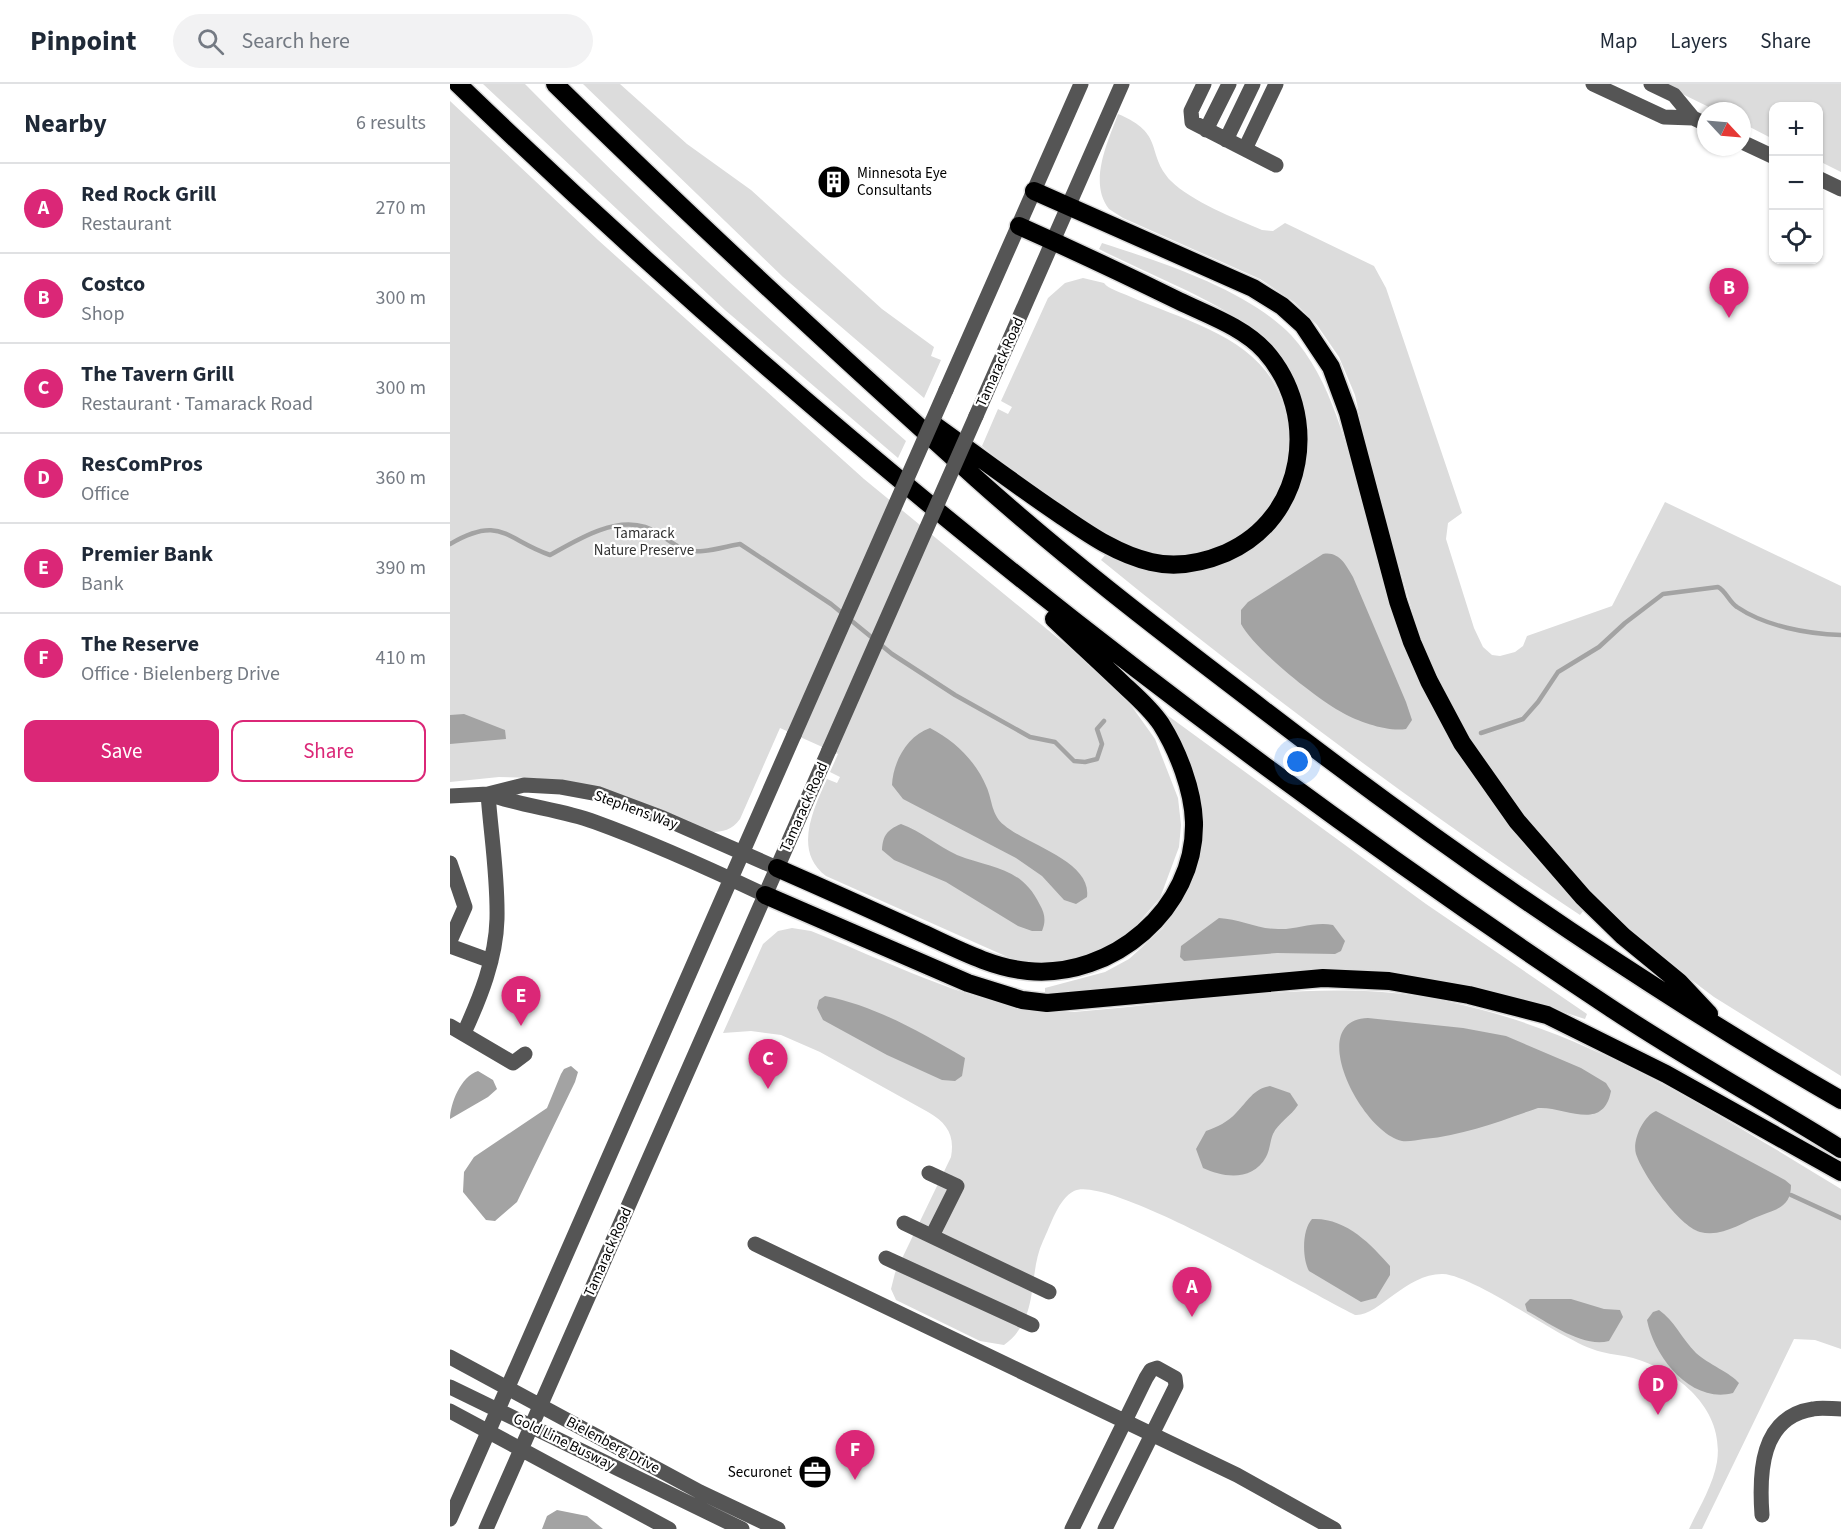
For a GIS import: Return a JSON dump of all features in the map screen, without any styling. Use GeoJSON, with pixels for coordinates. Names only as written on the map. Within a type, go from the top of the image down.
{"type":"FeatureCollection","features":[{"type":"Feature","properties":{"kind":"highway"},"geometry":{"type":"LineString","coordinates":[[458,84],[717,324],[959,529],[1126,662],[1395,860],[1621,1015],[1700,1066],[1750,1093],[1841,1149]]}},
{"type":"Feature","properties":{"kind":"highway"},"geometry":{"type":"LineString","coordinates":[[555,84],[697,222],[977,478],[1056,545],[1304,742],[1472,863],[1731,1037],[1841,1100]]}},
{"type":"Feature","properties":{"kind":"highway"},"geometry":{"type":"LineString","coordinates":[[1034,191],[1267,296],[1292,315],[1313,337],[1339,385],[1398,601],[1412,642],[1457,735],[1503,802],[1583,897],[1623,936],[1679,982],[1731,1037]]}},
{"type":"Feature","properties":{"kind":"highway"},"geometry":{"type":"LineString","coordinates":[[865,376],[1034,497],[1118,550],[1153,562],[1178,565],[1207,560],[1241,546],[1274,515],[1289,491],[1298,462],[1297,414],[1281,372],[1264,350],[1238,330],[1019,226]]}},
{"type":"Feature","properties":{"kind":"highway"},"geometry":{"type":"LineString","coordinates":[[777,868],[942,942],[1007,968],[1026,971],[1044,972],[1068,969],[1123,948],[1154,925],[1174,895],[1187,862],[1194,823],[1179,762],[1160,722],[959,529]]}},
{"type":"Feature","properties":{"kind":"highway"},"geometry":{"type":"LineString","coordinates":[[765,895],[968,983],[1022,1000],[1047,1003],[1293,981],[1353,978],[1427,987],[1506,1003],[1547,1015],[1666,1074],[1841,1172]]}},
{"type":"Feature","properties":{"kind":"street"},"geometry":{"type":"LineString","coordinates":[[450,1519],[1081,84]]}},
{"type":"Feature","properties":{"kind":"street","name":"Tamarack Road"},"geometry":{"type":"LineString","coordinates":[[486,1529],[1122,84]]}},
{"type":"Feature","properties":{"kind":"street"},"geometry":{"type":"LineString","coordinates":[[1204,84],[1190,118],[1206,130],[1276,165]]}},
{"type":"Feature","properties":{"kind":"street"},"geometry":{"type":"LineString","coordinates":[[1206,130],[1228,84]]}},
{"type":"Feature","properties":{"kind":"street"},"geometry":{"type":"LineString","coordinates":[[1226,140],[1253,84]]}},
{"type":"Feature","properties":{"kind":"street"},"geometry":{"type":"LineString","coordinates":[[1245,149],[1276,84]]}},
{"type":"Feature","properties":{"kind":"street"},"geometry":{"type":"LineString","coordinates":[[1593,84],[1664,117],[1697,121]]}},
{"type":"Feature","properties":{"kind":"street"},"geometry":{"type":"LineString","coordinates":[[1651,84],[1674,95],[1697,119]]}},
{"type":"Feature","properties":{"kind":"street"},"geometry":{"type":"LineString","coordinates":[[1751,146],[1771,156]]}},
{"type":"Feature","properties":{"kind":"street"},"geometry":{"type":"LineString","coordinates":[[1823,180],[1841,189]]}},
{"type":"Feature","properties":{"kind":"street","name":"Stephens Way"},"geometry":{"type":"LineString","coordinates":[[450,796],[488,794],[524,786],[561,787],[599,794],[633,805],[777,868]]}},
{"type":"Feature","properties":{"kind":"street"},"geometry":{"type":"LineString","coordinates":[[488,794],[497,920],[491,961],[483,988],[457,1030],[513,1063],[525,1054]]}},
{"type":"Feature","properties":{"kind":"street","name":"Stephens Way"},"geometry":{"type":"LineString","coordinates":[[488,794],[517,805],[559,811],[595,822],[765,895]]}},
{"type":"Feature","properties":{"kind":"street"},"geometry":{"type":"LineString","coordinates":[[450,862],[465,908],[450,941]]}},
{"type":"Feature","properties":{"kind":"street"},"geometry":{"type":"LineString","coordinates":[[450,946],[491,961]]}},
{"type":"Feature","properties":{"kind":"street"},"geometry":{"type":"LineString","coordinates":[[929,1173],[957,1186],[932,1236]]}},
{"type":"Feature","properties":{"kind":"street"},"geometry":{"type":"LineString","coordinates":[[904,1223],[1048,1292]]}},
{"type":"Feature","properties":{"kind":"street"},"geometry":{"type":"LineString","coordinates":[[755,1244],[1154,1434],[1237,1475],[1334,1529]]}},
{"type":"Feature","properties":{"kind":"street"},"geometry":{"type":"LineString","coordinates":[[886,1258],[1032,1325]]}},
{"type":"Feature","properties":{"kind":"street","name":"Bielenberg Drive"},"geometry":{"type":"LineString","coordinates":[[450,1357],[700,1492],[778,1529]]}},
{"type":"Feature","properties":{"kind":"street"},"geometry":{"type":"LineString","coordinates":[[1072,1529],[1148,1373],[1158,1368],[1175,1377],[1177,1382],[1154,1434],[1106,1529]]}},
{"type":"Feature","properties":{"kind":"street","name":"Gold Line Busway"},"geometry":{"type":"LineString","coordinates":[[450,1387],[742,1529]]}},
{"type":"Feature","properties":{"kind":"street"},"geometry":{"type":"LineString","coordinates":[[1762,1515],[1759,1481],[1765,1448],[1776,1429],[1791,1417],[1812,1409],[1841,1409]]}},
{"type":"Feature","properties":{"kind":"street"},"geometry":{"type":"LineString","coordinates":[[450,1411],[669,1529]]}},
{"type":"Feature","properties":{"kind":"green space"},"geometry":{"type":"Polygon","coordinates":[[[483,84],[525,84],[712,266],[906,441],[898,458],[725,310],[483,84]]]}},
{"type":"Feature","properties":{"kind":"green space"},"geometry":{"type":"Polygon","coordinates":[[[583,84],[620,84],[687,144],[751,190],[882,309],[934,347],[931,356],[941,360],[924,398],[783,277],[583,84]]]}},
{"type":"Feature","properties":{"kind":"green space"},"geometry":{"type":"Polygon","coordinates":[[[1662,84],[1841,84],[1841,172],[1823,163],[1823,102],[1769,102],[1769,137],[1751,128],[1751,102],[1699,102],[1662,84]]]}},
{"type":"Feature","properties":{"kind":"green space","name":"Tamarack Nature Preserve"},"geometry":{"type":"Polygon","coordinates":[[[450,101],[598,240],[864,479],[1087,662],[1128,701],[1155,739],[1178,798],[1181,825],[1179,847],[1160,898],[1125,938],[1067,963],[1023,962],[826,876],[816,866],[810,855],[809,830],[816,804],[827,779],[837,783],[840,777],[830,772],[838,754],[780,728],[740,819],[727,830],[719,832],[710,832],[536,778],[499,777],[450,782],[450,101]]]}},
{"type":"Feature","properties":{"kind":"green space"},"geometry":{"type":"Polygon","coordinates":[[[1118,114],[1143,129],[1153,144],[1163,171],[1171,181],[1190,196],[1262,230],[1273,231],[1285,223],[1374,266],[1386,288],[1462,513],[1448,523],[1446,539],[1474,628],[1483,647],[1492,655],[1500,656],[1515,652],[1523,646],[1527,636],[1612,606],[1665,502],[1841,586],[1841,1076],[1714,997],[1641,942],[1598,901],[1509,797],[1470,741],[1446,697],[1420,638],[1370,465],[1355,395],[1339,357],[1317,325],[1294,302],[1260,279],[1123,218],[1109,209],[1100,187],[1100,174],[1105,149],[1118,114]]]}},
{"type":"Feature","properties":{"kind":"green space"},"geometry":{"type":"Polygon","coordinates":[[[1102,243],[1202,279],[1252,304],[1291,335],[1309,359],[1324,386],[1336,416],[1373,541],[1401,611],[1446,696],[1488,787],[1507,821],[1533,856],[1584,910],[1580,915],[1457,831],[1336,743],[1217,653],[1101,560],[1106,554],[1127,564],[1146,569],[1177,568],[1228,561],[1261,542],[1283,519],[1297,491],[1306,461],[1307,429],[1301,398],[1289,369],[1270,343],[1234,316],[1189,291],[1099,249],[1102,243]]]}},
{"type":"Feature","properties":{"kind":"green space"},"geometry":{"type":"Polygon","coordinates":[[[1083,278],[1104,283],[1112,289],[1212,330],[1248,353],[1275,385],[1287,419],[1289,452],[1281,484],[1265,511],[1242,534],[1213,549],[1181,556],[1145,552],[1104,535],[1082,522],[1038,491],[982,446],[998,409],[1008,414],[1012,407],[1001,401],[1048,298],[1065,283],[1083,278]]]}},
{"type":"Feature","properties":{"kind":"green space"},"geometry":{"type":"Polygon","coordinates":[[[1167,715],[1426,904],[1587,1014],[1585,1019],[1519,998],[1420,980],[1045,995],[1045,988],[1105,972],[1129,959],[1163,928],[1186,892],[1199,848],[1164,717],[1167,715]]]}},
{"type":"Feature","properties":{"kind":"green space"},"geometry":{"type":"Polygon","coordinates":[[[792,928],[811,931],[907,971],[975,996],[1042,1011],[1074,1012],[1267,993],[1382,992],[1445,1001],[1505,1017],[1564,1038],[1678,1093],[1841,1189],[1841,1349],[1815,1340],[1794,1339],[1702,1529],[1689,1529],[1715,1471],[1718,1443],[1714,1425],[1706,1409],[1695,1395],[1666,1372],[1650,1364],[1597,1351],[1583,1345],[1486,1290],[1455,1276],[1443,1274],[1417,1280],[1373,1309],[1364,1314],[1355,1315],[1167,1217],[1094,1190],[1074,1191],[1059,1206],[1043,1241],[1038,1254],[1028,1309],[1016,1334],[1004,1345],[980,1341],[896,1300],[891,1289],[895,1273],[951,1157],[952,1142],[945,1125],[928,1112],[820,1052],[781,1035],[751,1031],[723,1033],[763,944],[778,931],[792,928]]]}},
{"type":"Feature","properties":{"kind":"shaded area"},"geometry":{"type":"Polygon","coordinates":[[[1323,554],[1338,557],[1353,577],[1406,702],[1412,720],[1406,729],[1374,726],[1332,706],[1303,686],[1273,660],[1248,635],[1241,624],[1241,610],[1248,602],[1323,554]]]}},
{"type":"Feature","properties":{"kind":"shaded area"},"geometry":{"type":"Polygon","coordinates":[[[464,714],[505,730],[506,739],[450,744],[450,715],[464,714]]]}},
{"type":"Feature","properties":{"kind":"shaded area"},"geometry":{"type":"Polygon","coordinates":[[[930,728],[948,739],[971,761],[982,778],[1000,821],[1014,832],[1069,864],[1086,884],[1087,897],[1076,904],[1064,900],[1042,876],[1016,858],[903,799],[892,785],[898,759],[914,737],[930,728]]]}},
{"type":"Feature","properties":{"kind":"shaded area"},"geometry":{"type":"Polygon","coordinates":[[[901,824],[957,855],[1015,876],[1032,892],[1043,911],[1042,931],[1032,931],[1018,926],[946,882],[894,860],[882,850],[887,834],[892,828],[901,824]]]}},
{"type":"Feature","properties":{"kind":"shaded area"},"geometry":{"type":"Polygon","coordinates":[[[1219,918],[1273,929],[1320,924],[1333,925],[1345,941],[1341,951],[1335,954],[1277,953],[1184,961],[1180,957],[1181,946],[1219,918]]]}},
{"type":"Feature","properties":{"kind":"shaded area"},"geometry":{"type":"Polygon","coordinates":[[[825,996],[880,1013],[965,1058],[962,1076],[955,1081],[942,1080],[887,1055],[823,1020],[817,1008],[819,1000],[825,996]]]}},
{"type":"Feature","properties":{"kind":"shaded area"},"geometry":{"type":"Polygon","coordinates":[[[1368,1018],[1463,1028],[1506,1036],[1581,1068],[1606,1083],[1611,1091],[1607,1104],[1600,1111],[1582,1115],[1538,1108],[1468,1131],[1402,1141],[1386,1133],[1370,1118],[1356,1099],[1346,1077],[1340,1055],[1341,1037],[1349,1023],[1368,1018]]]}},
{"type":"Feature","properties":{"kind":"shaded area"},"geometry":{"type":"Polygon","coordinates":[[[571,1066],[578,1072],[575,1082],[517,1202],[495,1221],[486,1220],[463,1192],[464,1172],[474,1157],[547,1108],[561,1074],[564,1069],[571,1066]]]}},
{"type":"Feature","properties":{"kind":"shaded area"},"geometry":{"type":"Polygon","coordinates":[[[478,1071],[493,1080],[497,1089],[488,1097],[450,1119],[452,1106],[462,1084],[466,1078],[478,1071]]]}},
{"type":"Feature","properties":{"kind":"shaded area"},"geometry":{"type":"Polygon","coordinates":[[[1270,1086],[1290,1093],[1298,1105],[1275,1130],[1267,1154],[1260,1165],[1246,1174],[1238,1175],[1220,1174],[1203,1168],[1196,1149],[1206,1131],[1226,1122],[1255,1093],[1270,1086]]]}},
{"type":"Feature","properties":{"kind":"shaded area"},"geometry":{"type":"Polygon","coordinates":[[[1656,1111],[1785,1180],[1791,1185],[1786,1202],[1774,1211],[1724,1231],[1708,1233],[1692,1228],[1663,1199],[1636,1154],[1637,1136],[1643,1123],[1656,1111]]]}},
{"type":"Feature","properties":{"kind":"shaded area"},"geometry":{"type":"Polygon","coordinates":[[[1312,1219],[1335,1222],[1346,1227],[1366,1241],[1390,1266],[1390,1275],[1376,1298],[1361,1302],[1309,1271],[1304,1244],[1306,1230],[1312,1219]]]}},
{"type":"Feature","properties":{"kind":"shaded area"},"geometry":{"type":"Polygon","coordinates":[[[1530,1299],[1571,1299],[1604,1309],[1620,1310],[1623,1317],[1609,1341],[1588,1341],[1566,1333],[1527,1311],[1525,1304],[1530,1299]]]}},
{"type":"Feature","properties":{"kind":"shaded area"},"geometry":{"type":"Polygon","coordinates":[[[1659,1310],[1696,1353],[1739,1383],[1733,1393],[1718,1395],[1703,1391],[1689,1384],[1666,1362],[1657,1349],[1647,1320],[1653,1312],[1659,1310]]]}},
{"type":"Feature","properties":{"kind":"shaded area"},"geometry":{"type":"Polygon","coordinates":[[[557,1510],[587,1516],[603,1529],[542,1529],[547,1516],[557,1510]]]}},
{"type":"Feature","properties":{"kind":"waterway"},"geometry":{"type":"LineString","coordinates":[[450,544],[467,535],[492,530],[550,555],[596,532],[620,525],[645,527],[688,550],[710,550],[740,544],[831,604],[892,654],[955,695],[1030,737],[1055,742],[1074,761],[1085,762],[1097,759],[1102,744],[1097,729],[1104,721]]}},
{"type":"Feature","properties":{"kind":"waterway"},"geometry":{"type":"LineString","coordinates":[[1481,733],[1523,719],[1538,702],[1558,672],[1599,647],[1625,623],[1663,594],[1718,587],[1737,607],[1760,619],[1801,631],[1841,635]]}},
{"type":"Feature","properties":{"kind":"waterway"},"geometry":{"type":"LineString","coordinates":[[1791,1195],[1841,1218]]}},
{"type":"Feature","properties":{"kind":"place","name":"Minnesota Eye Consultants"},"geometry":{"type":"Point","coordinates":[834,182]}},
{"type":"Feature","properties":{"kind":"place","name":"Costco"},"geometry":{"type":"Point","coordinates":[1729,318]}},
{"type":"Feature","properties":{"kind":"place","name":"Premier Bank"},"geometry":{"type":"Point","coordinates":[521,1026]}},
{"type":"Feature","properties":{"kind":"place","name":"The Tavern Grill"},"geometry":{"type":"Point","coordinates":[768,1089]}},
{"type":"Feature","properties":{"kind":"place","name":"Red Rock Grill"},"geometry":{"type":"Point","coordinates":[1192,1317]}},
{"type":"Feature","properties":{"kind":"place","name":"ResComPros"},"geometry":{"type":"Point","coordinates":[1658,1415]}},
{"type":"Feature","properties":{"kind":"place","name":"Securonet"},"geometry":{"type":"Point","coordinates":[815,1472]}},
{"type":"Feature","properties":{"kind":"place","name":"The Reserve"},"geometry":{"type":"Point","coordinates":[855,1480]}}]}
